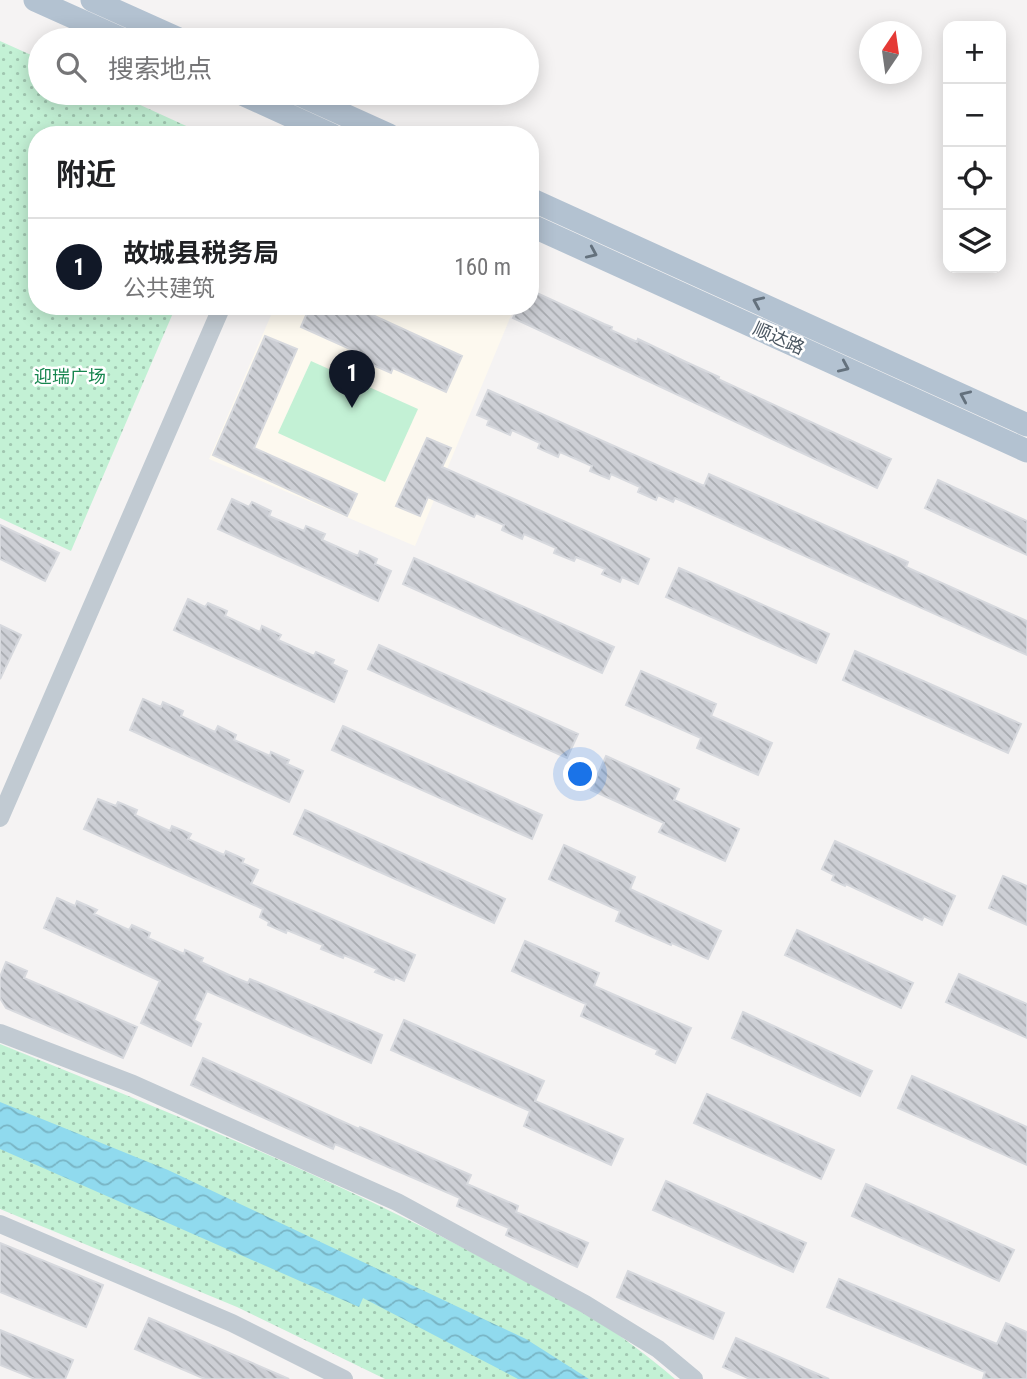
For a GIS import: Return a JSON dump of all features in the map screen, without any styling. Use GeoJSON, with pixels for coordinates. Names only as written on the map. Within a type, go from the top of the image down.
{"type":"FeatureCollection","features":[{"type":"Feature","properties":{"kind":"main road"},"geometry":{"type":"LineString","coordinates":[[36,0],[98,28]]}},
{"type":"Feature","properties":{"kind":"main road"},"geometry":{"type":"LineString","coordinates":[[92,0],[154,28]]}},
{"type":"Feature","properties":{"kind":"main road"},"geometry":{"type":"LineString","coordinates":[[261,105],[297,126]]}},
{"type":"Feature","properties":{"kind":"main road"},"geometry":{"type":"LineString","coordinates":[[324,105],[369,126]]}},
{"type":"Feature","properties":{"kind":"main road","name":"顺达路"},"geometry":{"type":"LineString","coordinates":[[539,203],[1027,425]]}},
{"type":"Feature","properties":{"kind":"main road","name":"顺达路"},"geometry":{"type":"LineString","coordinates":[[539,229],[1027,451]]}},
{"type":"Feature","properties":{"kind":"street"},"geometry":{"type":"LineString","coordinates":[[300,126],[303,105]]}},
{"type":"Feature","properties":{"kind":"street"},"geometry":{"type":"LineString","coordinates":[[0,818],[218,315]]}},
{"type":"Feature","properties":{"kind":"street"},"geometry":{"type":"LineString","coordinates":[[0,1033],[133,1084],[397,1202],[585,1304],[658,1349],[694,1379]]}},
{"type":"Feature","properties":{"kind":"street"},"geometry":{"type":"LineString","coordinates":[[0,1224],[232,1323],[344,1379]]}},
{"type":"Feature","properties":{"kind":"shaded area"},"geometry":{"type":"Polygon","coordinates":[[[271,315],[511,315],[415,546],[209,459],[271,315]]]}},
{"type":"Feature","properties":{"kind":"green space","name":"迎瑞广场"},"geometry":{"type":"Polygon","coordinates":[[[0,41],[28,54],[28,105],[140,105],[186,126],[28,126],[28,315],[172,315],[71,551],[0,518],[0,41]]]}},
{"type":"Feature","properties":{"kind":"green space"},"geometry":{"type":"Polygon","coordinates":[[[311,361],[418,409],[385,482],[278,433],[311,361]]]}},
{"type":"Feature","properties":{"kind":"green space"},"geometry":{"type":"Polygon","coordinates":[[[0,1044],[247,1146],[429,1230],[586,1314],[675,1379],[385,1379],[237,1307],[0,1209],[0,1044]]]}},
{"type":"Feature","properties":{"kind":"water"},"geometry":{"type":"Polygon","coordinates":[[[0,1102],[168,1170],[526,1339],[589,1379],[518,1379],[363,1298],[359,1307],[0,1149],[0,1102]]]}},
{"type":"Feature","properties":{"kind":"building"},"geometry":{"type":"Polygon","coordinates":[[[539,294],[891,459],[877,488],[513,318],[514,315],[539,315],[539,294]]]}},
{"type":"Feature","properties":{"kind":"building"},"geometry":{"type":"Polygon","coordinates":[[[306,315],[373,315],[462,356],[446,392],[393,368],[391,373],[357,358],[359,353],[301,327],[306,315]]]}},
{"type":"Feature","properties":{"kind":"building"},"geometry":{"type":"Polygon","coordinates":[[[265,336],[297,349],[254,448],[357,494],[347,516],[213,455],[265,336]]]}},
{"type":"Feature","properties":{"kind":"building"},"geometry":{"type":"Polygon","coordinates":[[[488,390],[704,486],[709,474],[908,562],[906,567],[1027,621],[1027,655],[675,498],[673,502],[658,495],[656,500],[638,492],[640,487],[611,474],[609,479],[590,471],[592,466],[560,452],[558,457],[538,448],[540,443],[512,430],[510,435],[487,425],[489,420],[477,415],[488,390]]]}},
{"type":"Feature","properties":{"kind":"building"},"geometry":{"type":"Polygon","coordinates":[[[427,438],[451,448],[442,467],[649,559],[638,584],[622,577],[620,582],[602,574],[605,569],[576,557],[574,561],[554,553],[556,548],[524,534],[522,539],[502,530],[504,525],[476,513],[474,517],[428,497],[420,516],[396,506],[427,438]]]}},
{"type":"Feature","properties":{"kind":"building"},"geometry":{"type":"Polygon","coordinates":[[[938,480],[1027,521],[1027,555],[925,508],[938,480]]]}},
{"type":"Feature","properties":{"kind":"building"},"geometry":{"type":"Polygon","coordinates":[[[232,499],[249,507],[252,502],[271,511],[269,516],[304,531],[306,526],[325,534],[322,540],[358,556],[360,551],[377,559],[375,564],[391,571],[378,601],[218,529],[232,499]]]}},
{"type":"Feature","properties":{"kind":"building"},"geometry":{"type":"Polygon","coordinates":[[[0,525],[59,553],[45,581],[0,559],[0,525]]]}},
{"type":"Feature","properties":{"kind":"building"},"geometry":{"type":"Polygon","coordinates":[[[414,558],[614,647],[602,673],[403,584],[414,558]]]}},
{"type":"Feature","properties":{"kind":"building"},"geometry":{"type":"Polygon","coordinates":[[[679,568],[829,634],[816,663],[666,597],[679,568]]]}},
{"type":"Feature","properties":{"kind":"building"},"geometry":{"type":"Polygon","coordinates":[[[188,599],[205,607],[208,603],[227,611],[225,616],[260,632],[262,626],[281,635],[278,640],[314,656],[316,652],[334,660],[332,664],[347,671],[334,702],[174,630],[188,599]]]}},
{"type":"Feature","properties":{"kind":"building"},"geometry":{"type":"Polygon","coordinates":[[[0,625],[21,635],[0,679],[0,625]]]}},
{"type":"Feature","properties":{"kind":"building"},"geometry":{"type":"Polygon","coordinates":[[[379,645],[578,734],[567,758],[368,669],[379,645]]]}},
{"type":"Feature","properties":{"kind":"building"},"geometry":{"type":"Polygon","coordinates":[[[855,651],[1021,724],[1008,753],[843,680],[855,651]]]}},
{"type":"Feature","properties":{"kind":"building"},"geometry":{"type":"Polygon","coordinates":[[[641,671],[716,704],[711,716],[772,743],[758,775],[697,748],[701,738],[626,705],[641,671]]]}},
{"type":"Feature","properties":{"kind":"building"},"geometry":{"type":"Polygon","coordinates":[[[143,699],[161,707],[163,702],[183,711],[181,716],[215,732],[218,726],[236,735],[234,740],[270,756],[271,752],[289,760],[287,764],[303,771],[289,802],[130,730],[143,699]]]}},
{"type":"Feature","properties":{"kind":"building"},"geometry":{"type":"Polygon","coordinates":[[[343,726],[542,815],[532,839],[332,750],[343,726]]]}},
{"type":"Feature","properties":{"kind":"building"},"geometry":{"type":"Polygon","coordinates":[[[606,756],[679,789],[674,800],[739,829],[725,861],[659,832],[664,823],[591,790],[606,756]]]}},
{"type":"Feature","properties":{"kind":"building"},"geometry":{"type":"Polygon","coordinates":[[[98,799],[116,806],[118,802],[137,810],[135,815],[170,831],[172,826],[191,834],[188,839],[224,855],[226,851],[244,859],[242,863],[258,870],[251,884],[415,955],[404,981],[395,977],[394,980],[375,972],[377,969],[321,949],[323,945],[268,925],[269,922],[260,917],[263,909],[84,829],[98,799]]]}},
{"type":"Feature","properties":{"kind":"building"},"geometry":{"type":"Polygon","coordinates":[[[305,810],[505,899],[494,923],[294,834],[305,810]]]}},
{"type":"Feature","properties":{"kind":"building"},"geometry":{"type":"Polygon","coordinates":[[[835,841],[955,896],[942,925],[924,916],[922,920],[832,880],[834,875],[822,869],[835,841]]]}},
{"type":"Feature","properties":{"kind":"building"},"geometry":{"type":"Polygon","coordinates":[[[564,845],[635,877],[630,889],[721,931],[708,959],[616,921],[620,911],[549,879],[564,845]]]}},
{"type":"Feature","properties":{"kind":"building"},"geometry":{"type":"Polygon","coordinates":[[[1003,876],[1027,886],[1027,925],[989,908],[1003,876]]]}},
{"type":"Feature","properties":{"kind":"building"},"geometry":{"type":"Polygon","coordinates":[[[57,898],[75,906],[77,901],[97,910],[94,914],[129,930],[132,925],[150,933],[148,938],[184,954],[185,950],[203,958],[201,962],[229,975],[248,983],[250,979],[382,1035],[371,1063],[207,991],[194,1020],[201,1024],[191,1046],[141,1023],[160,981],[44,928],[57,898]]]}},
{"type":"Feature","properties":{"kind":"building"},"geometry":{"type":"Polygon","coordinates":[[[797,930],[913,983],[901,1008],[785,955],[797,930]]]}},
{"type":"Feature","properties":{"kind":"building"},"geometry":{"type":"Polygon","coordinates":[[[525,941],[599,973],[594,986],[691,1028],[675,1063],[656,1054],[658,1050],[581,1016],[586,1004],[512,971],[525,941]]]}},
{"type":"Feature","properties":{"kind":"building"},"geometry":{"type":"Polygon","coordinates":[[[6,962],[27,971],[24,978],[137,1027],[123,1058],[6,1008],[0,998],[0,977],[6,962]]]}},
{"type":"Feature","properties":{"kind":"building"},"geometry":{"type":"Polygon","coordinates":[[[959,974],[1027,1004],[1027,1038],[946,1002],[959,974]]]}},
{"type":"Feature","properties":{"kind":"building"},"geometry":{"type":"Polygon","coordinates":[[[743,1012],[872,1071],[860,1096],[732,1038],[743,1012]]]}},
{"type":"Feature","properties":{"kind":"building"},"geometry":{"type":"Polygon","coordinates":[[[404,1020],[544,1081],[535,1101],[623,1139],[611,1165],[524,1126],[530,1111],[391,1050],[404,1020]]]}},
{"type":"Feature","properties":{"kind":"building"},"geometry":{"type":"Polygon","coordinates":[[[203,1058],[359,1129],[360,1127],[471,1175],[467,1184],[518,1206],[516,1212],[588,1243],[577,1267],[506,1235],[509,1228],[457,1206],[460,1198],[335,1144],[333,1149],[191,1085],[203,1058]]]}},
{"type":"Feature","properties":{"kind":"building"},"geometry":{"type":"Polygon","coordinates":[[[912,1076],[1027,1127],[1027,1165],[898,1108],[912,1076]]]}},
{"type":"Feature","properties":{"kind":"building"},"geometry":{"type":"Polygon","coordinates":[[[707,1094],[834,1150],[821,1179],[694,1123],[707,1094]]]}},
{"type":"Feature","properties":{"kind":"building"},"geometry":{"type":"Polygon","coordinates":[[[666,1181],[806,1243],[793,1272],[653,1210],[666,1181]]]}},
{"type":"Feature","properties":{"kind":"building"},"geometry":{"type":"Polygon","coordinates":[[[866,1184],[1014,1250],[999,1281],[852,1216],[866,1184]]]}},
{"type":"Feature","properties":{"kind":"building"},"geometry":{"type":"Polygon","coordinates":[[[0,1243],[103,1285],[86,1327],[0,1292],[0,1243]]]}},
{"type":"Feature","properties":{"kind":"building"},"geometry":{"type":"Polygon","coordinates":[[[628,1271],[724,1313],[713,1339],[617,1297],[628,1271]]]}},
{"type":"Feature","properties":{"kind":"building"},"geometry":{"type":"Polygon","coordinates":[[[839,1279],[997,1344],[1006,1323],[1027,1332],[1027,1379],[983,1379],[985,1372],[827,1307],[839,1279]]]}},
{"type":"Feature","properties":{"kind":"building"},"geometry":{"type":"Polygon","coordinates":[[[149,1318],[289,1379],[205,1379],[135,1349],[149,1318]]]}},
{"type":"Feature","properties":{"kind":"building"},"geometry":{"type":"Polygon","coordinates":[[[0,1330],[73,1360],[65,1379],[35,1379],[0,1365],[0,1330]]]}},
{"type":"Feature","properties":{"kind":"building"},"geometry":{"type":"Polygon","coordinates":[[[736,1338],[829,1379],[750,1379],[723,1367],[736,1338]]]}},
{"type":"Feature","properties":{"kind":"place","name":"故城县税务局"},"geometry":{"type":"Point","coordinates":[352,408]}}]}
